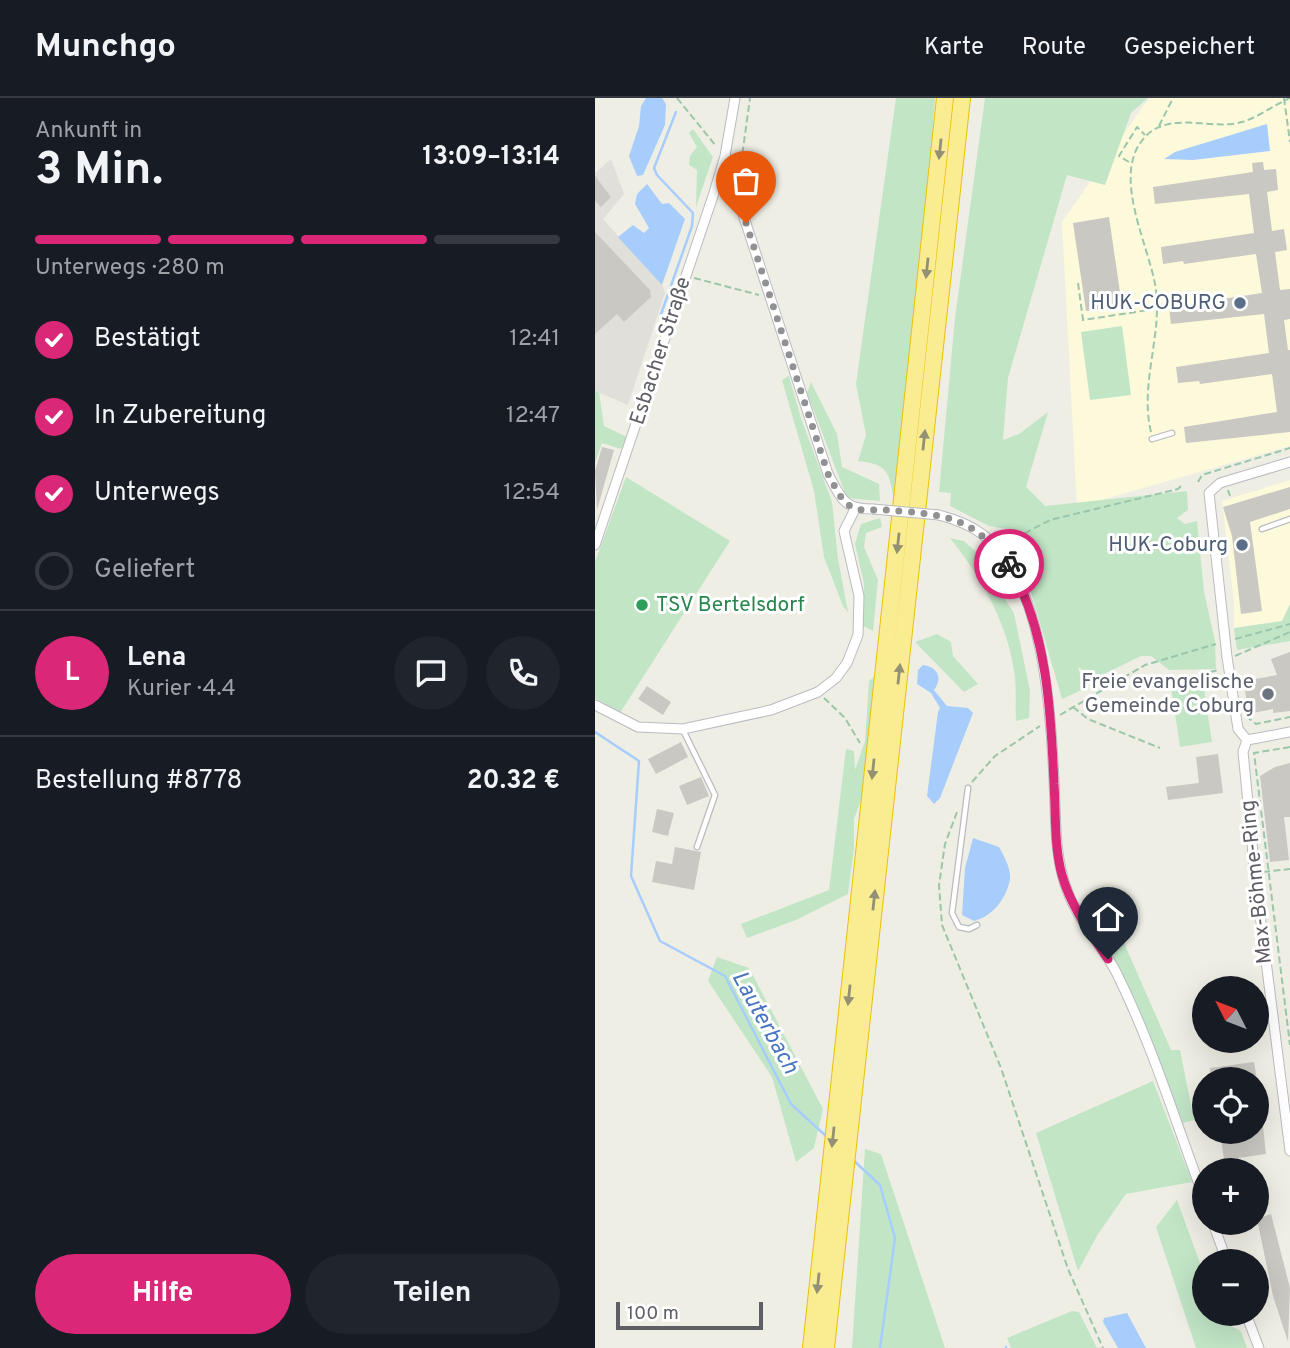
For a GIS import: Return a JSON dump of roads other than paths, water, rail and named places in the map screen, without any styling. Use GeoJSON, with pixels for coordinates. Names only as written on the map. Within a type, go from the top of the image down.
{"type":"FeatureCollection","features":[{"type":"Feature","properties":{"kind":"highway"},"geometry":{"type":"LineString","coordinates":[[811,1348],[945,98]]}},
{"type":"Feature","properties":{"kind":"highway"},"geometry":{"type":"LineString","coordinates":[[826,1348],[962,98]]}},
{"type":"Feature","properties":{"kind":"street","name":"Esbacher Straße"},"geometry":{"type":"LineString","coordinates":[[595,545],[725,156],[735,98]]}},
{"type":"Feature","properties":{"kind":"street"},"geometry":{"type":"LineString","coordinates":[[725,156],[739,179],[738,199],[828,474],[839,494],[855,509],[939,515],[957,520],[982,534],[1018,579],[1033,623],[1051,721],[1061,872],[1080,917],[1116,973],[1147,1043],[1192,1165]]}},
{"type":"Feature","properties":{"kind":"street"},"geometry":{"type":"LineString","coordinates":[[1290,462],[1220,483],[1209,493],[1227,657],[1238,729],[1247,740],[1290,732]]}},
{"type":"Feature","properties":{"kind":"street"},"geometry":{"type":"LineString","coordinates":[[595,705],[638,727],[683,729],[771,710],[818,692],[836,678],[847,663],[858,635],[859,596],[844,531],[855,509]]}},
{"type":"Feature","properties":{"kind":"street","name":"Max-Böhme-Ring"},"geometry":{"type":"LineString","coordinates":[[1247,740],[1243,752],[1255,874],[1290,1151]]}},
{"type":"Feature","properties":{"kind":"street"},"geometry":{"type":"LineString","coordinates":[[1251,1326],[1259,1348]]}},
{"type":"Feature","properties":{"kind":"lane"},"geometry":{"type":"LineString","coordinates":[[1152,439],[1172,433]]}},
{"type":"Feature","properties":{"kind":"lane"},"geometry":{"type":"LineString","coordinates":[[1262,529],[1290,519]]}},
{"type":"Feature","properties":{"kind":"lane"},"geometry":{"type":"LineString","coordinates":[[683,729],[715,795],[697,847]]}},
{"type":"Feature","properties":{"kind":"lane"},"geometry":{"type":"LineString","coordinates":[[968,788],[952,913],[959,927],[969,929],[977,925]]}},
{"type":"Feature","properties":{"kind":"water"},"geometry":{"type":"Polygon","coordinates":[[[646,98],[662,98],[666,104],[665,125],[643,175],[637,176],[629,156],[639,126],[641,106],[646,98]]]}},
{"type":"Feature","properties":{"kind":"water"},"geometry":{"type":"Polygon","coordinates":[[[1267,124],[1270,151],[1193,160],[1164,159],[1175,152],[1267,124]]]}},
{"type":"Feature","properties":{"kind":"water"},"geometry":{"type":"Polygon","coordinates":[[[647,184],[662,204],[669,203],[685,219],[662,285],[618,237],[633,225],[644,233],[649,228],[635,204],[637,194],[647,184]]]}},
{"type":"Feature","properties":{"kind":"water"},"geometry":{"type":"Polygon","coordinates":[[[923,665],[932,668],[937,674],[938,681],[934,690],[947,706],[968,708],[973,713],[940,798],[934,804],[927,796],[940,708],[931,693],[917,684],[918,670],[923,665]]]}},
{"type":"Feature","properties":{"kind":"water"},"geometry":{"type":"Polygon","coordinates":[[[973,838],[999,847],[1010,875],[1006,893],[998,906],[974,921],[962,915],[965,868],[973,838]]]}},
{"type":"Feature","properties":{"kind":"water"},"geometry":{"type":"Polygon","coordinates":[[[1127,1313],[1146,1348],[1118,1348],[1103,1322],[1104,1318],[1127,1313]]]}},
{"type":"Feature","properties":{"kind":"waterway"},"geometry":{"type":"LineString","coordinates":[[660,317],[692,226],[693,213],[657,175],[654,168],[676,112]]}},
{"type":"Feature","properties":{"kind":"waterway","name":"Lauterbach"},"geometry":{"type":"LineString","coordinates":[[595,732],[639,761],[631,876],[660,941],[725,976],[791,1104],[826,1136]]}},
{"type":"Feature","properties":{"kind":"waterway","name":"Lauterbach"},"geometry":{"type":"LineString","coordinates":[[852,1159],[880,1185],[895,1238],[880,1348]]}},
{"type":"Feature","properties":{"kind":"place","name":"HUK-COBURG"},"geometry":{"type":"Point","coordinates":[1240,303]}},
{"type":"Feature","properties":{"kind":"place","name":"HUK-Coburg"},"geometry":{"type":"Point","coordinates":[1242,545]}},
{"type":"Feature","properties":{"kind":"place","name":"TSV Bertelsdorf"},"geometry":{"type":"Point","coordinates":[642,605]}},
{"type":"Feature","properties":{"kind":"place","name":"Freie evangelische Gemeinde Coburg"},"geometry":{"type":"Point","coordinates":[1268,694]}}]}
